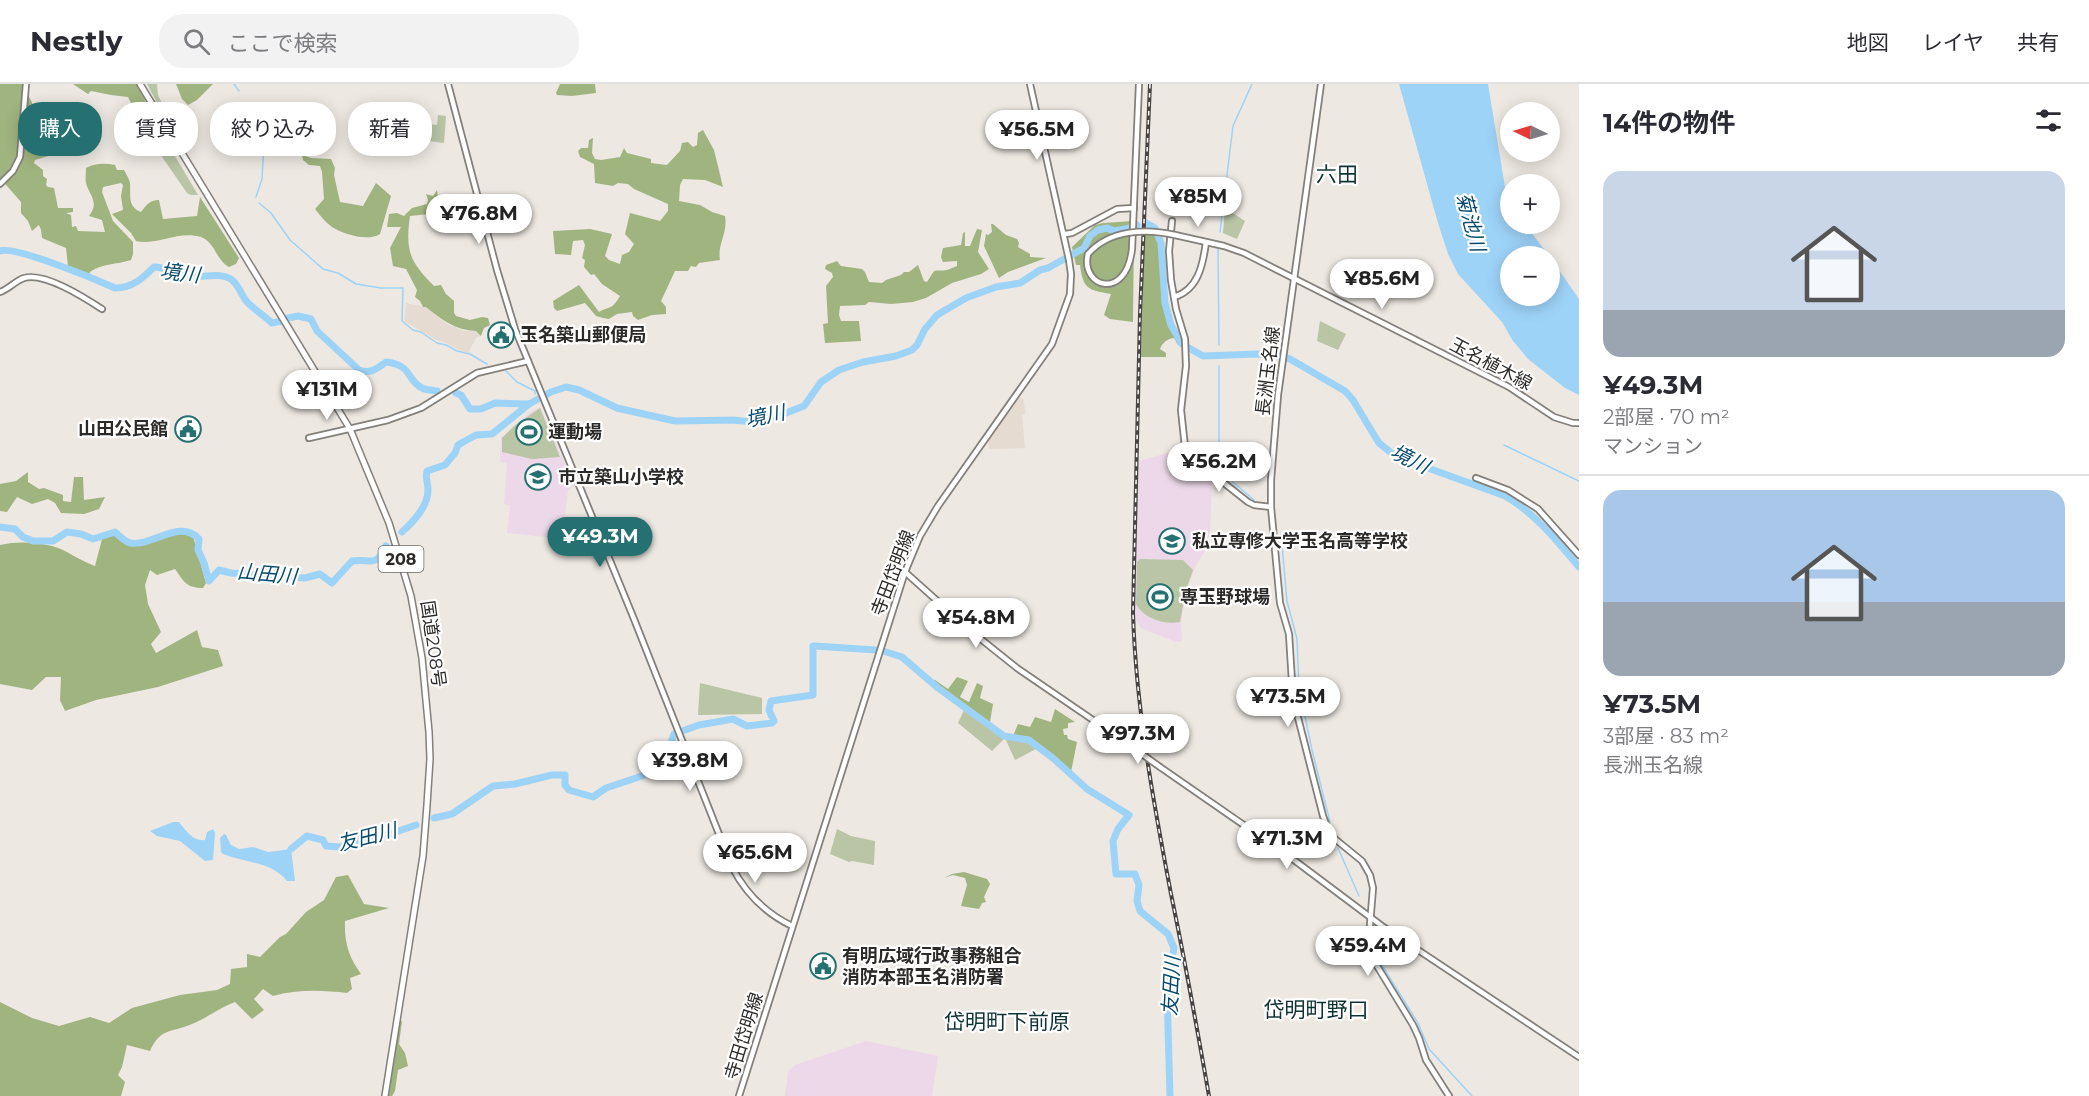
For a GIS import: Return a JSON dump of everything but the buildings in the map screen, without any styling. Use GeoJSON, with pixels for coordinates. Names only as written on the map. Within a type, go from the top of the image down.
{"type":"FeatureCollection","features":[{"type":"Feature","properties":{"kind":"highway","name":"国道208号"},"geometry":{"type":"LineString","coordinates":[[140,84],[350,429],[389,523],[404,569],[420,642],[429,732],[429,771],[423,856],[385,1096]]}},
{"type":"Feature","properties":{"kind":"street"},"geometry":{"type":"LineString","coordinates":[[0,184],[12,171],[20,157],[26,84]]}},
{"type":"Feature","properties":{"kind":"street"},"geometry":{"type":"LineString","coordinates":[[448,84],[506,301],[528,361],[740,882],[764,909],[792,926]]}},
{"type":"Feature","properties":{"kind":"street","name":"寺田岱明線"},"geometry":{"type":"LineString","coordinates":[[739,1096],[904,572],[920,536],[938,506],[1052,344],[1066,307],[1071,286],[1068,251],[1030,84]]}},
{"type":"Feature","properties":{"kind":"street"},"geometry":{"type":"LineString","coordinates":[[1139,84],[1133,228],[1130,262],[1120,279],[1114,283],[1105,283],[1092,276],[1086,266],[1088,254],[1097,243],[1119,235],[1144,232],[1160,232],[1224,246],[1294,277]]}},
{"type":"Feature","properties":{"kind":"street","name":"長洲玉名線"},"geometry":{"type":"LineString","coordinates":[[1321,84],[1272,451],[1271,507],[1280,603],[1289,634],[1291,686],[1323,816],[1335,839],[1362,861],[1370,875],[1373,888],[1369,948],[1371,956],[1413,1025],[1425,1060],[1449,1096]]}},
{"type":"Feature","properties":{"kind":"street"},"geometry":{"type":"LineString","coordinates":[[1065,234],[1117,209],[1134,208]]}},
{"type":"Feature","properties":{"kind":"street"},"geometry":{"type":"LineString","coordinates":[[1172,221],[1169,251],[1174,297],[1185,339],[1186,366],[1181,410],[1185,447],[1195,460],[1248,502],[1271,507]]}},
{"type":"Feature","properties":{"kind":"street"},"geometry":{"type":"LineString","coordinates":[[1174,297],[1190,289],[1197,279],[1206,242]]}},
{"type":"Feature","properties":{"kind":"street","name":"玉名植木線"},"geometry":{"type":"LineString","coordinates":[[1294,277],[1509,387],[1554,417],[1579,423]]}},
{"type":"Feature","properties":{"kind":"street"},"geometry":{"type":"LineString","coordinates":[[0,292],[19,280],[35,278],[60,286],[102,309]]}},
{"type":"Feature","properties":{"kind":"street"},"geometry":{"type":"LineString","coordinates":[[309,438],[388,420],[421,408],[477,373],[528,361]]}},
{"type":"Feature","properties":{"kind":"street"},"geometry":{"type":"LineString","coordinates":[[1476,478],[1523,497],[1546,516],[1579,555]]}},
{"type":"Feature","properties":{"kind":"street"},"geometry":{"type":"LineString","coordinates":[[904,572],[1017,668],[1454,975],[1579,1057]]}},
{"type":"Feature","properties":{"kind":"shaded area"},"geometry":{"type":"Polygon","coordinates":[[[406,303],[426,307],[447,324],[464,331],[476,331],[481,336],[476,338],[468,353],[436,340],[404,321],[406,303]]]}},
{"type":"Feature","properties":{"kind":"shaded area"},"geometry":{"type":"Polygon","coordinates":[[[1019,396],[1024,400],[1025,414],[1022,415],[1025,448],[989,449],[988,439],[1019,396]]]}},
{"type":"Feature","properties":{"kind":"shaded area","name":"市立築山小学校"},"geometry":{"type":"Polygon","coordinates":[[[540,407],[574,485],[568,491],[562,522],[564,539],[507,533],[510,505],[504,504],[507,463],[500,462],[501,438],[528,414],[540,407]]]}},
{"type":"Feature","properties":{"kind":"shaded area","name":"私立専修大学玉名高等学校"},"geometry":{"type":"Polygon","coordinates":[[[1182,449],[1208,473],[1212,485],[1210,533],[1206,549],[1196,565],[1186,591],[1181,623],[1182,641],[1176,642],[1141,628],[1134,615],[1138,483],[1139,461],[1182,449]]]}},
{"type":"Feature","properties":{"kind":"shaded area"},"geometry":{"type":"Polygon","coordinates":[[[866,1041],[938,1056],[932,1096],[785,1096],[788,1072],[795,1065],[866,1041]]]}},
{"type":"Feature","properties":{"kind":"green space"},"geometry":{"type":"Polygon","coordinates":[[[0,84],[23,84],[32,102],[18,102],[18,156],[49,156],[35,160],[34,163],[43,170],[43,176],[47,179],[46,185],[54,188],[58,208],[73,208],[73,212],[66,213],[71,215],[72,227],[76,226],[78,231],[105,232],[102,220],[89,216],[94,203],[86,183],[86,168],[100,164],[115,165],[117,170],[124,170],[130,183],[132,204],[141,212],[150,202],[159,200],[163,219],[197,216],[200,197],[239,258],[236,264],[229,267],[206,239],[192,235],[151,242],[136,241],[112,214],[123,210],[121,196],[123,185],[121,183],[103,187],[102,192],[113,221],[133,242],[131,260],[100,267],[90,272],[89,275],[68,266],[66,248],[42,238],[39,225],[32,231],[28,221],[21,213],[21,202],[0,178],[0,84]]]}},
{"type":"Feature","properties":{"kind":"green space"},"geometry":{"type":"Polygon","coordinates":[[[73,84],[137,84],[146,102],[130,102],[128,97],[91,91],[88,94],[73,84]]]}},
{"type":"Feature","properties":{"kind":"green space"},"geometry":{"type":"Polygon","coordinates":[[[147,84],[157,84],[161,102],[157,102],[147,84]]]}},
{"type":"Feature","properties":{"kind":"green space"},"geometry":{"type":"Polygon","coordinates":[[[176,84],[213,84],[193,102],[185,102],[176,84]]]}},
{"type":"Feature","properties":{"kind":"green space"},"geometry":{"type":"Polygon","coordinates":[[[560,84],[595,84],[596,93],[557,95],[560,84]]]}},
{"type":"Feature","properties":{"kind":"green space"},"geometry":{"type":"Polygon","coordinates":[[[438,115],[446,116],[444,143],[432,141],[432,124],[437,125],[438,115]]]}},
{"type":"Feature","properties":{"kind":"green space"},"geometry":{"type":"Polygon","coordinates":[[[703,130],[714,150],[723,187],[705,180],[683,179],[680,185],[679,201],[700,205],[725,216],[720,260],[699,263],[696,267],[691,266],[688,271],[675,271],[661,301],[666,307],[666,314],[652,315],[638,320],[632,312],[617,314],[609,319],[596,316],[585,303],[557,311],[553,301],[579,285],[599,312],[613,306],[620,296],[602,284],[584,267],[585,260],[582,258],[585,245],[583,240],[573,241],[571,255],[555,254],[553,231],[590,229],[612,234],[605,256],[620,264],[622,255],[629,252],[634,244],[625,234],[630,213],[660,221],[668,211],[668,204],[628,184],[618,183],[613,186],[595,183],[594,164],[580,157],[578,151],[581,148],[588,148],[589,140],[593,138],[592,153],[595,159],[620,157],[624,148],[627,153],[651,159],[651,163],[667,165],[680,151],[682,143],[688,142],[693,147],[697,145],[698,133],[703,130]]]}},
{"type":"Feature","properties":{"kind":"green space"},"geometry":{"type":"Polygon","coordinates":[[[161,156],[175,156],[198,195],[187,193],[161,156]]]}},
{"type":"Feature","properties":{"kind":"green space"},"geometry":{"type":"Polygon","coordinates":[[[302,156],[331,159],[335,168],[334,175],[340,202],[363,206],[376,183],[391,196],[380,234],[369,237],[356,236],[337,230],[325,221],[315,209],[324,199],[320,166],[309,165],[302,156]]]}},
{"type":"Feature","properties":{"kind":"green space"},"geometry":{"type":"Polygon","coordinates":[[[437,190],[438,197],[435,205],[438,210],[429,214],[410,216],[408,238],[411,255],[426,278],[434,286],[441,285],[454,301],[456,316],[470,320],[488,318],[490,325],[484,328],[481,336],[476,331],[449,324],[423,307],[415,297],[417,290],[406,269],[393,266],[390,248],[401,227],[387,227],[389,214],[397,213],[404,216],[412,208],[427,204],[426,194],[433,196],[437,190]]]}},
{"type":"Feature","properties":{"kind":"green space"},"geometry":{"type":"Polygon","coordinates":[[[1225,208],[1245,221],[1237,239],[1223,233],[1225,208]]]}},
{"type":"Feature","properties":{"kind":"green space"},"geometry":{"type":"Polygon","coordinates":[[[1133,221],[1133,322],[1110,319],[1104,315],[1111,294],[1097,291],[1085,284],[1080,265],[1076,265],[1072,247],[1095,225],[1133,221]]]}},
{"type":"Feature","properties":{"kind":"green space"},"geometry":{"type":"Polygon","coordinates":[[[991,224],[1006,235],[1017,239],[1018,247],[1030,254],[1030,257],[1046,258],[1008,272],[999,278],[984,246],[986,234],[992,232],[991,224]]]}},
{"type":"Feature","properties":{"kind":"green space"},"geometry":{"type":"Polygon","coordinates":[[[1157,228],[1166,305],[1172,325],[1182,344],[1178,345],[1174,338],[1170,339],[1160,349],[1166,353],[1166,357],[1141,357],[1144,232],[1157,228]]]}},
{"type":"Feature","properties":{"kind":"green space"},"geometry":{"type":"Polygon","coordinates":[[[977,229],[982,230],[978,252],[989,269],[981,274],[952,283],[926,298],[913,302],[891,304],[869,302],[865,305],[840,306],[841,321],[859,321],[861,341],[825,343],[823,324],[828,323],[826,286],[833,277],[832,273],[825,269],[826,265],[837,261],[841,266],[862,269],[869,282],[882,283],[904,272],[909,272],[918,265],[924,281],[927,282],[935,271],[957,266],[957,261],[943,262],[941,257],[943,248],[961,245],[965,232],[965,246],[970,246],[977,229]]]}},
{"type":"Feature","properties":{"kind":"green space"},"geometry":{"type":"Polygon","coordinates":[[[1320,321],[1346,334],[1338,350],[1317,341],[1320,321]]]}},
{"type":"Feature","properties":{"kind":"green space","name":"運動場"},"geometry":{"type":"Polygon","coordinates":[[[540,408],[560,457],[532,459],[502,452],[502,438],[514,426],[540,408]]]}},
{"type":"Feature","properties":{"kind":"green space"},"geometry":{"type":"Polygon","coordinates":[[[28,472],[28,482],[39,489],[44,488],[63,495],[63,501],[71,502],[74,477],[83,477],[84,500],[105,497],[99,509],[84,514],[61,513],[55,503],[48,499],[32,504],[17,497],[7,512],[0,511],[0,484],[16,481],[28,472]]]}},
{"type":"Feature","properties":{"kind":"green space"},"geometry":{"type":"Polygon","coordinates":[[[115,532],[125,543],[138,545],[179,534],[193,536],[206,583],[203,588],[193,587],[184,581],[175,569],[157,575],[150,570],[145,585],[148,604],[161,632],[151,644],[156,653],[197,630],[202,647],[218,650],[223,666],[158,687],[96,700],[65,711],[60,700],[61,677],[46,677],[32,690],[0,684],[0,545],[26,542],[52,546],[95,566],[102,539],[115,532]]]}},
{"type":"Feature","properties":{"kind":"green space","name":"専玉野球場"},"geometry":{"type":"Polygon","coordinates":[[[1140,559],[1183,560],[1193,570],[1186,590],[1180,622],[1167,623],[1155,620],[1144,614],[1136,604],[1137,562],[1140,559]]]}},
{"type":"Feature","properties":{"kind":"green space"},"geometry":{"type":"Polygon","coordinates":[[[957,677],[968,681],[960,697],[969,702],[977,683],[983,686],[980,698],[993,704],[990,722],[982,719],[931,681],[935,680],[948,689],[957,677]]]}},
{"type":"Feature","properties":{"kind":"green space"},"geometry":{"type":"Polygon","coordinates":[[[700,683],[762,698],[762,714],[698,715],[700,683]]]}},
{"type":"Feature","properties":{"kind":"green space"},"geometry":{"type":"Polygon","coordinates":[[[965,708],[1005,738],[992,751],[958,723],[965,708]]]}},
{"type":"Feature","properties":{"kind":"green space"},"geometry":{"type":"Polygon","coordinates":[[[1055,709],[1075,722],[1068,723],[1068,728],[1063,729],[1068,739],[1077,742],[1071,772],[1029,739],[1013,736],[1018,724],[1030,727],[1035,717],[1051,722],[1055,709]]]}},
{"type":"Feature","properties":{"kind":"green space"},"geometry":{"type":"Polygon","coordinates":[[[1005,738],[1028,741],[1036,749],[1015,760],[1005,738]]]}},
{"type":"Feature","properties":{"kind":"green space"},"geometry":{"type":"Polygon","coordinates":[[[837,829],[851,836],[875,841],[874,865],[849,862],[830,854],[837,829]]]}},
{"type":"Feature","properties":{"kind":"green space"},"geometry":{"type":"Polygon","coordinates":[[[964,872],[987,879],[990,884],[984,897],[986,902],[982,903],[979,909],[961,906],[967,885],[965,878],[953,875],[944,878],[952,874],[964,872]]]}},
{"type":"Feature","properties":{"kind":"green space"},"geometry":{"type":"Polygon","coordinates":[[[348,875],[364,904],[389,908],[345,921],[348,949],[361,974],[350,978],[352,989],[347,993],[310,991],[273,996],[263,989],[254,999],[264,1010],[252,1019],[235,1002],[197,1022],[163,1034],[150,1051],[127,1045],[118,1075],[125,1082],[121,1096],[0,1096],[0,1002],[32,1018],[59,1026],[90,1017],[109,1023],[132,1008],[180,995],[217,990],[230,984],[231,969],[247,967],[247,954],[260,957],[306,912],[324,900],[336,877],[348,875]]]}},
{"type":"Feature","properties":{"kind":"green space"},"geometry":{"type":"Polygon","coordinates":[[[402,1021],[399,1044],[405,1053],[408,1066],[398,1070],[395,1091],[392,1096],[389,1096],[399,1022],[402,1021]]]}},
{"type":"Feature","properties":{"kind":"water","name":"菊池川"},"geometry":{"type":"Polygon","coordinates":[[[1399,84],[1488,84],[1503,174],[1500,174],[1500,234],[1532,234],[1542,246],[1500,246],[1500,306],[1560,306],[1560,271],[1579,299],[1579,395],[1565,388],[1528,359],[1513,341],[1502,322],[1458,274],[1448,254],[1399,84]]]}},
{"type":"Feature","properties":{"kind":"water"},"geometry":{"type":"Polygon","coordinates":[[[179,822],[190,835],[201,840],[205,840],[207,832],[213,829],[215,833],[213,860],[205,861],[180,841],[157,836],[150,831],[179,822]]]}},
{"type":"Feature","properties":{"kind":"water"},"geometry":{"type":"Polygon","coordinates":[[[224,834],[231,845],[239,849],[253,847],[268,852],[291,849],[295,881],[287,881],[281,874],[265,866],[223,854],[220,838],[224,834]]]}},
{"type":"Feature","properties":{"kind":"waterway"},"geometry":{"type":"LineString","coordinates":[[234,84],[239,91]]}},
{"type":"Feature","properties":{"kind":"waterway"},"geometry":{"type":"LineString","coordinates":[[1220,232],[1233,126],[1252,84]]}},
{"type":"Feature","properties":{"kind":"waterway"},"geometry":{"type":"LineString","coordinates":[[256,197],[262,179],[263,156]]}},
{"type":"Feature","properties":{"kind":"waterway"},"geometry":{"type":"LineString","coordinates":[[259,203],[271,213],[290,240],[323,269],[338,273],[356,284],[381,288],[403,288],[402,321],[437,343],[470,354],[487,364]]}},
{"type":"Feature","properties":{"kind":"waterway","name":"境川"},"geometry":{"type":"LineString","coordinates":[[1146,223],[1155,228],[1161,243],[1165,303],[1171,325],[1182,344],[1203,356],[1258,354],[1290,359],[1345,391],[1379,443],[1395,456],[1505,496],[1536,519],[1579,567]]}},
{"type":"Feature","properties":{"kind":"waterway","name":"境川"},"geometry":{"type":"LineString","coordinates":[[456,393],[461,395],[470,409],[481,409],[495,403],[529,404],[566,387],[579,390],[617,408],[675,421],[753,422],[804,406],[821,382],[839,370],[912,350],[937,315],[966,298],[996,287],[1020,283],[1040,270],[1084,248],[1090,236],[1098,230],[1107,228],[1114,231],[1137,225]]}},
{"type":"Feature","properties":{"kind":"waterway"},"geometry":{"type":"LineString","coordinates":[[1218,249],[1219,345]]}},
{"type":"Feature","properties":{"kind":"waterway","name":"境川"},"geometry":{"type":"LineString","coordinates":[[0,251],[21,253],[38,258],[115,288],[136,282],[154,267],[190,276],[226,277],[236,284],[247,302],[272,323],[282,321]]}},
{"type":"Feature","properties":{"kind":"waterway","name":"境川"},"geometry":{"type":"LineString","coordinates":[[288,318],[298,316],[311,319],[317,331],[359,370],[370,371],[386,362],[395,364],[405,369],[417,385],[437,391]]}},
{"type":"Feature","properties":{"kind":"waterway"},"geometry":{"type":"LineString","coordinates":[[1219,366],[1219,446]]}},
{"type":"Feature","properties":{"kind":"waterway"},"geometry":{"type":"LineString","coordinates":[[506,371],[517,382],[535,391],[535,394]]}},
{"type":"Feature","properties":{"kind":"waterway","name":"山田川"},"geometry":{"type":"LineString","coordinates":[[402,532],[423,508],[428,490],[427,471],[445,465],[455,453],[458,445],[476,435],[492,434],[529,404]]}},
{"type":"Feature","properties":{"kind":"waterway"},"geometry":{"type":"LineString","coordinates":[[1504,445],[1579,481]]}},
{"type":"Feature","properties":{"kind":"waterway"},"geometry":{"type":"LineString","coordinates":[[1219,456],[1220,471],[1254,500]]}},
{"type":"Feature","properties":{"kind":"waterway","name":"山田川"},"geometry":{"type":"LineString","coordinates":[[0,527],[15,529],[23,537],[33,541],[53,541],[67,532],[93,539],[115,532],[130,543],[139,543],[175,532],[191,533],[199,539],[198,550],[209,581],[219,570],[231,573],[305,578],[320,574],[332,583],[352,561],[376,560],[386,546]]}},
{"type":"Feature","properties":{"kind":"waterway"},"geometry":{"type":"LineString","coordinates":[[1281,534],[1287,601],[1297,639],[1299,688],[1330,822]]}},
{"type":"Feature","properties":{"kind":"waterway","name":"友田川"},"geometry":{"type":"LineString","coordinates":[[434,818],[452,814],[493,786],[515,784],[552,775],[565,775],[565,785],[569,790],[593,797],[606,788],[642,776],[654,768],[657,757],[670,746],[674,734],[699,725],[733,719],[747,726],[772,723],[774,721],[769,710],[771,701],[813,695],[813,646]]}},
{"type":"Feature","properties":{"kind":"waterway","name":"友田川"},"geometry":{"type":"LineString","coordinates":[[815,646],[876,650]]}},
{"type":"Feature","properties":{"kind":"waterway","name":"友田川"},"geometry":{"type":"LineString","coordinates":[[883,651],[902,657],[938,688],[1004,736],[1029,740],[1087,789],[1129,815],[1118,829],[1113,841],[1116,874],[1135,874],[1139,885],[1137,901],[1140,911],[1168,934],[1174,948],[1167,992],[1170,1096]]}},
{"type":"Feature","properties":{"kind":"waterway","name":"友田川"},"geometry":{"type":"LineString","coordinates":[[291,849],[307,836],[323,840],[326,846],[341,847],[362,838],[390,834],[416,825]]}},
{"type":"Feature","properties":{"kind":"waterway"},"geometry":{"type":"LineString","coordinates":[[1338,848],[1359,896]]}},
{"type":"Feature","properties":{"kind":"waterway"},"geometry":{"type":"LineString","coordinates":[[1375,954],[1418,1023],[1429,1049],[1472,1096]]}},
{"type":"Feature","properties":{"kind":"railway"},"geometry":{"type":"LineString","coordinates":[[1150,84],[1140,314],[1133,613],[1135,648],[1152,789],[1209,1096]]}},
{"type":"Feature","properties":{"kind":"place","name":"玉名築山郵便局"},"geometry":{"type":"Point","coordinates":[501,335]}},
{"type":"Feature","properties":{"kind":"place","name":"山田公民館"},"geometry":{"type":"Point","coordinates":[188,429]}},
{"type":"Feature","properties":{"kind":"place","name":"運動場"},"geometry":{"type":"Point","coordinates":[529,432]}},
{"type":"Feature","properties":{"kind":"place","name":"市立築山小学校"},"geometry":{"type":"Point","coordinates":[538,477]}},
{"type":"Feature","properties":{"kind":"place","name":"私立専修大学玉名高等学校"},"geometry":{"type":"Point","coordinates":[1172,541]}},
{"type":"Feature","properties":{"kind":"place","name":"専玉野球場"},"geometry":{"type":"Point","coordinates":[1160,597]}},
{"type":"Feature","properties":{"kind":"place","name":"有明広域行政事務組合 消防本部玉名消防署"},"geometry":{"type":"Point","coordinates":[823,966]}},
{"type":"Feature","properties":{"kind":"district","name":"六田"},"geometry":{"type":"Point","coordinates":[1337,175]}},
{"type":"Feature","properties":{"kind":"district","name":"岱明町野口"},"geometry":{"type":"Point","coordinates":[1316,1010]}},
{"type":"Feature","properties":{"kind":"district","name":"岱明町下前原"},"geometry":{"type":"Point","coordinates":[1007,1022]}}]}
